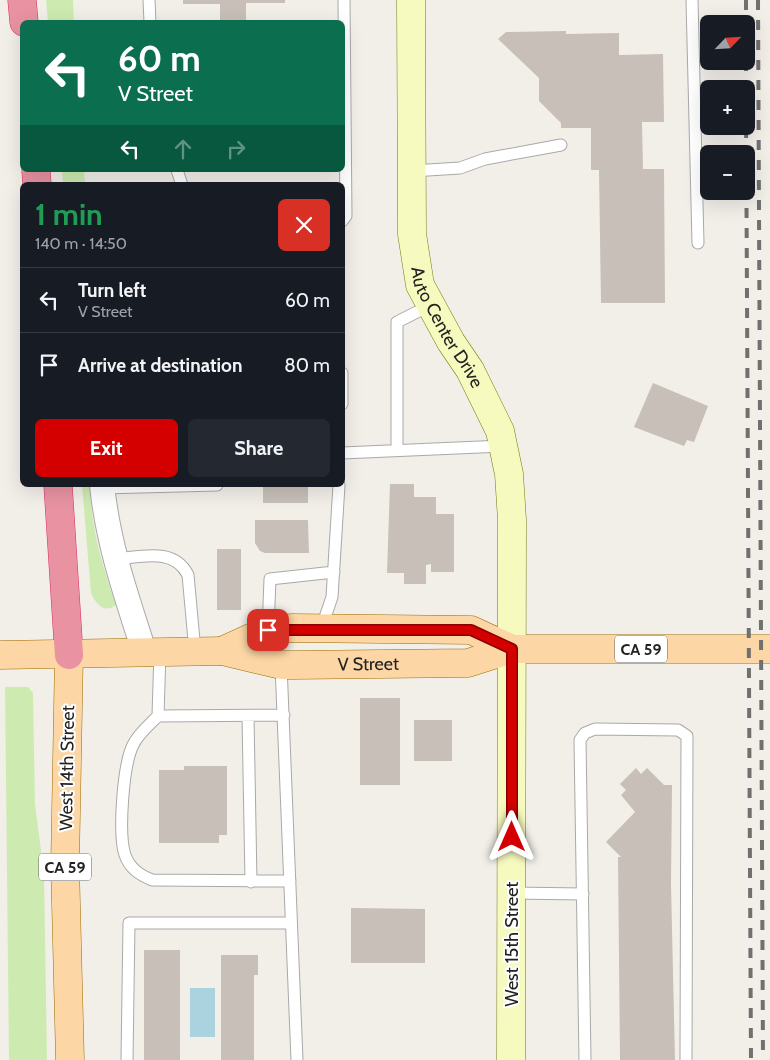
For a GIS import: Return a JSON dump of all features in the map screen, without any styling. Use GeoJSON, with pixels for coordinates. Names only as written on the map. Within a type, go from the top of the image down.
{"type":"FeatureCollection","features":[{"type":"Feature","properties":{"kind":"highway"},"geometry":{"type":"LineString","coordinates":[[22,0],[24,20]]}},
{"type":"Feature","properties":{"kind":"highway"},"geometry":{"type":"LineString","coordinates":[[58,487],[69,665]]}},
{"type":"Feature","properties":{"kind":"main road","name":"V Street"},"geometry":{"type":"LineString","coordinates":[[222,651],[268,630],[321,629],[471,630],[512,649]]}},
{"type":"Feature","properties":{"kind":"main road","name":"V Street"},"geometry":{"type":"LineString","coordinates":[[0,655],[69,665],[152,651],[222,651],[281,665],[468,663],[512,649],[770,649]]}},
{"type":"Feature","properties":{"kind":"main road","name":"West 14th Street"},"geometry":{"type":"LineString","coordinates":[[69,665],[65,865],[70,1060]]}},
{"type":"Feature","properties":{"kind":"street","name":"Auto Center Drive"},"geometry":{"type":"LineString","coordinates":[[411,0],[412,234],[420,285],[489,405],[500,431],[508,474],[512,520],[512,649]]}},
{"type":"Feature","properties":{"kind":"street"},"geometry":{"type":"LineString","coordinates":[[102,487],[106,522],[116,559],[152,651]]}},
{"type":"Feature","properties":{"kind":"street","name":"West 15th Street"},"geometry":{"type":"LineString","coordinates":[[511,1060],[512,649]]}},
{"type":"Feature","properties":{"kind":"lane"},"geometry":{"type":"LineString","coordinates":[[150,0],[150,20]]}},
{"type":"Feature","properties":{"kind":"lane"},"geometry":{"type":"LineString","coordinates":[[344,0],[344,20]]}},
{"type":"Feature","properties":{"kind":"lane"},"geometry":{"type":"LineString","coordinates":[[692,0],[698,243]]}},
{"type":"Feature","properties":{"kind":"lane"},"geometry":{"type":"LineString","coordinates":[[345,88],[345,217]]}},
{"type":"Feature","properties":{"kind":"lane"},"geometry":{"type":"LineString","coordinates":[[412,170],[460,168],[485,158],[561,145]]}},
{"type":"Feature","properties":{"kind":"lane"},"geometry":{"type":"LineString","coordinates":[[397,450],[397,322],[431,305]]}},
{"type":"Feature","properties":{"kind":"lane"},"geometry":{"type":"LineString","coordinates":[[345,453],[503,446]]}},
{"type":"Feature","properties":{"kind":"lane"},"geometry":{"type":"LineString","coordinates":[[321,629],[332,597],[340,487]]}},
{"type":"Feature","properties":{"kind":"lane"},"geometry":{"type":"LineString","coordinates":[[116,559],[163,555],[176,559],[184,566],[188,575],[195,651]]}},
{"type":"Feature","properties":{"kind":"lane"},"geometry":{"type":"LineString","coordinates":[[268,630],[270,579],[334,572]]}},
{"type":"Feature","properties":{"kind":"lane"},"geometry":{"type":"LineString","coordinates":[[152,651],[158,716],[133,744],[126,765],[123,842],[126,856],[132,867],[139,874],[152,880],[290,881]]}},
{"type":"Feature","properties":{"kind":"lane"},"geometry":{"type":"LineString","coordinates":[[281,665],[297,1060]]}},
{"type":"Feature","properties":{"kind":"lane"},"geometry":{"type":"LineString","coordinates":[[158,716],[284,715]]}},
{"type":"Feature","properties":{"kind":"lane"},"geometry":{"type":"LineString","coordinates":[[248,716],[251,882]]}},
{"type":"Feature","properties":{"kind":"lane"},"geometry":{"type":"LineString","coordinates":[[585,1060],[580,740],[585,732],[595,729],[678,730],[687,736],[686,1060]]}},
{"type":"Feature","properties":{"kind":"lane"},"geometry":{"type":"LineString","coordinates":[[512,893],[583,894]]}},
{"type":"Feature","properties":{"kind":"lane"},"geometry":{"type":"LineString","coordinates":[[127,1060],[129,923],[292,923]]}},
{"type":"Feature","properties":{"kind":"green space"},"geometry":{"type":"Polygon","coordinates":[[[46,0],[73,0],[74,20],[48,20],[46,0]]]}},
{"type":"Feature","properties":{"kind":"green space"},"geometry":{"type":"Polygon","coordinates":[[[62,172],[84,172],[85,182],[63,182],[62,172]]]}},
{"type":"Feature","properties":{"kind":"green space"},"geometry":{"type":"Polygon","coordinates":[[[82,487],[90,487],[98,546],[116,605],[112,608],[104,608],[95,601],[91,593],[82,487]]]}},
{"type":"Feature","properties":{"kind":"green space"},"geometry":{"type":"Polygon","coordinates":[[[5,687],[28,687],[33,693],[35,804],[44,873],[47,1060],[9,1060],[5,687]]]}},
{"type":"Feature","properties":{"kind":"water"},"geometry":{"type":"Polygon","coordinates":[[[190,988],[215,988],[215,1037],[190,1037],[190,988]]]}},
{"type":"Feature","properties":{"kind":"building"},"geometry":{"type":"Polygon","coordinates":[[[183,0],[285,0],[285,3],[246,3],[246,20],[220,20],[220,4],[183,4],[183,0]]]}},
{"type":"Feature","properties":{"kind":"building"},"geometry":{"type":"Polygon","coordinates":[[[566,31],[566,34],[619,33],[619,55],[663,54],[664,122],[642,122],[643,169],[664,169],[665,303],[601,303],[599,170],[591,170],[591,128],[561,128],[561,123],[539,101],[539,78],[498,39],[506,32],[566,31]]]}},
{"type":"Feature","properties":{"kind":"building"},"geometry":{"type":"Polygon","coordinates":[[[653,383],[708,406],[694,442],[687,440],[684,446],[634,427],[653,383]]]}},
{"type":"Feature","properties":{"kind":"building"},"geometry":{"type":"Polygon","coordinates":[[[390,484],[414,484],[414,497],[436,497],[436,514],[454,514],[454,572],[431,572],[431,564],[426,565],[426,584],[404,584],[404,573],[387,573],[390,484]]]}},
{"type":"Feature","properties":{"kind":"building"},"geometry":{"type":"Polygon","coordinates":[[[263,487],[308,487],[308,503],[263,503],[263,487]]]}},
{"type":"Feature","properties":{"kind":"building"},"geometry":{"type":"Polygon","coordinates":[[[255,520],[308,520],[309,553],[265,553],[260,551],[255,543],[255,520]]]}},
{"type":"Feature","properties":{"kind":"building"},"geometry":{"type":"Polygon","coordinates":[[[217,549],[241,549],[241,610],[217,610],[217,549]]]}},
{"type":"Feature","properties":{"kind":"building"},"geometry":{"type":"Polygon","coordinates":[[[360,698],[400,698],[400,785],[360,785],[360,698]]]}},
{"type":"Feature","properties":{"kind":"building"},"geometry":{"type":"Polygon","coordinates":[[[414,720],[452,720],[452,761],[414,761],[414,720]]]}},
{"type":"Feature","properties":{"kind":"building"},"geometry":{"type":"Polygon","coordinates":[[[184,766],[227,766],[227,835],[219,835],[219,843],[159,843],[159,770],[184,770],[184,766]]]}},
{"type":"Feature","properties":{"kind":"building"},"geometry":{"type":"Polygon","coordinates":[[[636,768],[641,774],[647,768],[664,785],[672,785],[671,884],[675,1060],[620,1060],[618,857],[621,857],[606,842],[635,812],[621,795],[626,790],[620,784],[636,768]]]}},
{"type":"Feature","properties":{"kind":"building"},"geometry":{"type":"Polygon","coordinates":[[[351,908],[425,909],[425,963],[351,963],[351,908]]]}},
{"type":"Feature","properties":{"kind":"building"},"geometry":{"type":"Polygon","coordinates":[[[144,950],[180,950],[180,1060],[144,1060],[144,950]]]}},
{"type":"Feature","properties":{"kind":"building"},"geometry":{"type":"Polygon","coordinates":[[[221,955],[258,955],[258,975],[254,975],[254,1060],[221,1060],[221,955]]]}},
{"type":"Feature","properties":{"kind":"railway"},"geometry":{"type":"LineString","coordinates":[[746,0],[746,15]]}},
{"type":"Feature","properties":{"kind":"railway"},"geometry":{"type":"LineString","coordinates":[[758,0],[763,1060]]}},
{"type":"Feature","properties":{"kind":"railway"},"geometry":{"type":"LineString","coordinates":[[746,70],[746,80]]}},
{"type":"Feature","properties":{"kind":"railway"},"geometry":{"type":"LineString","coordinates":[[746,135],[751,1060]]}},
{"type":"Feature","properties":{"kind":"route"},"geometry":{"type":"LineString","coordinates":[[268,630],[293,628],[471,630],[512,649],[512,837]]}}]}
